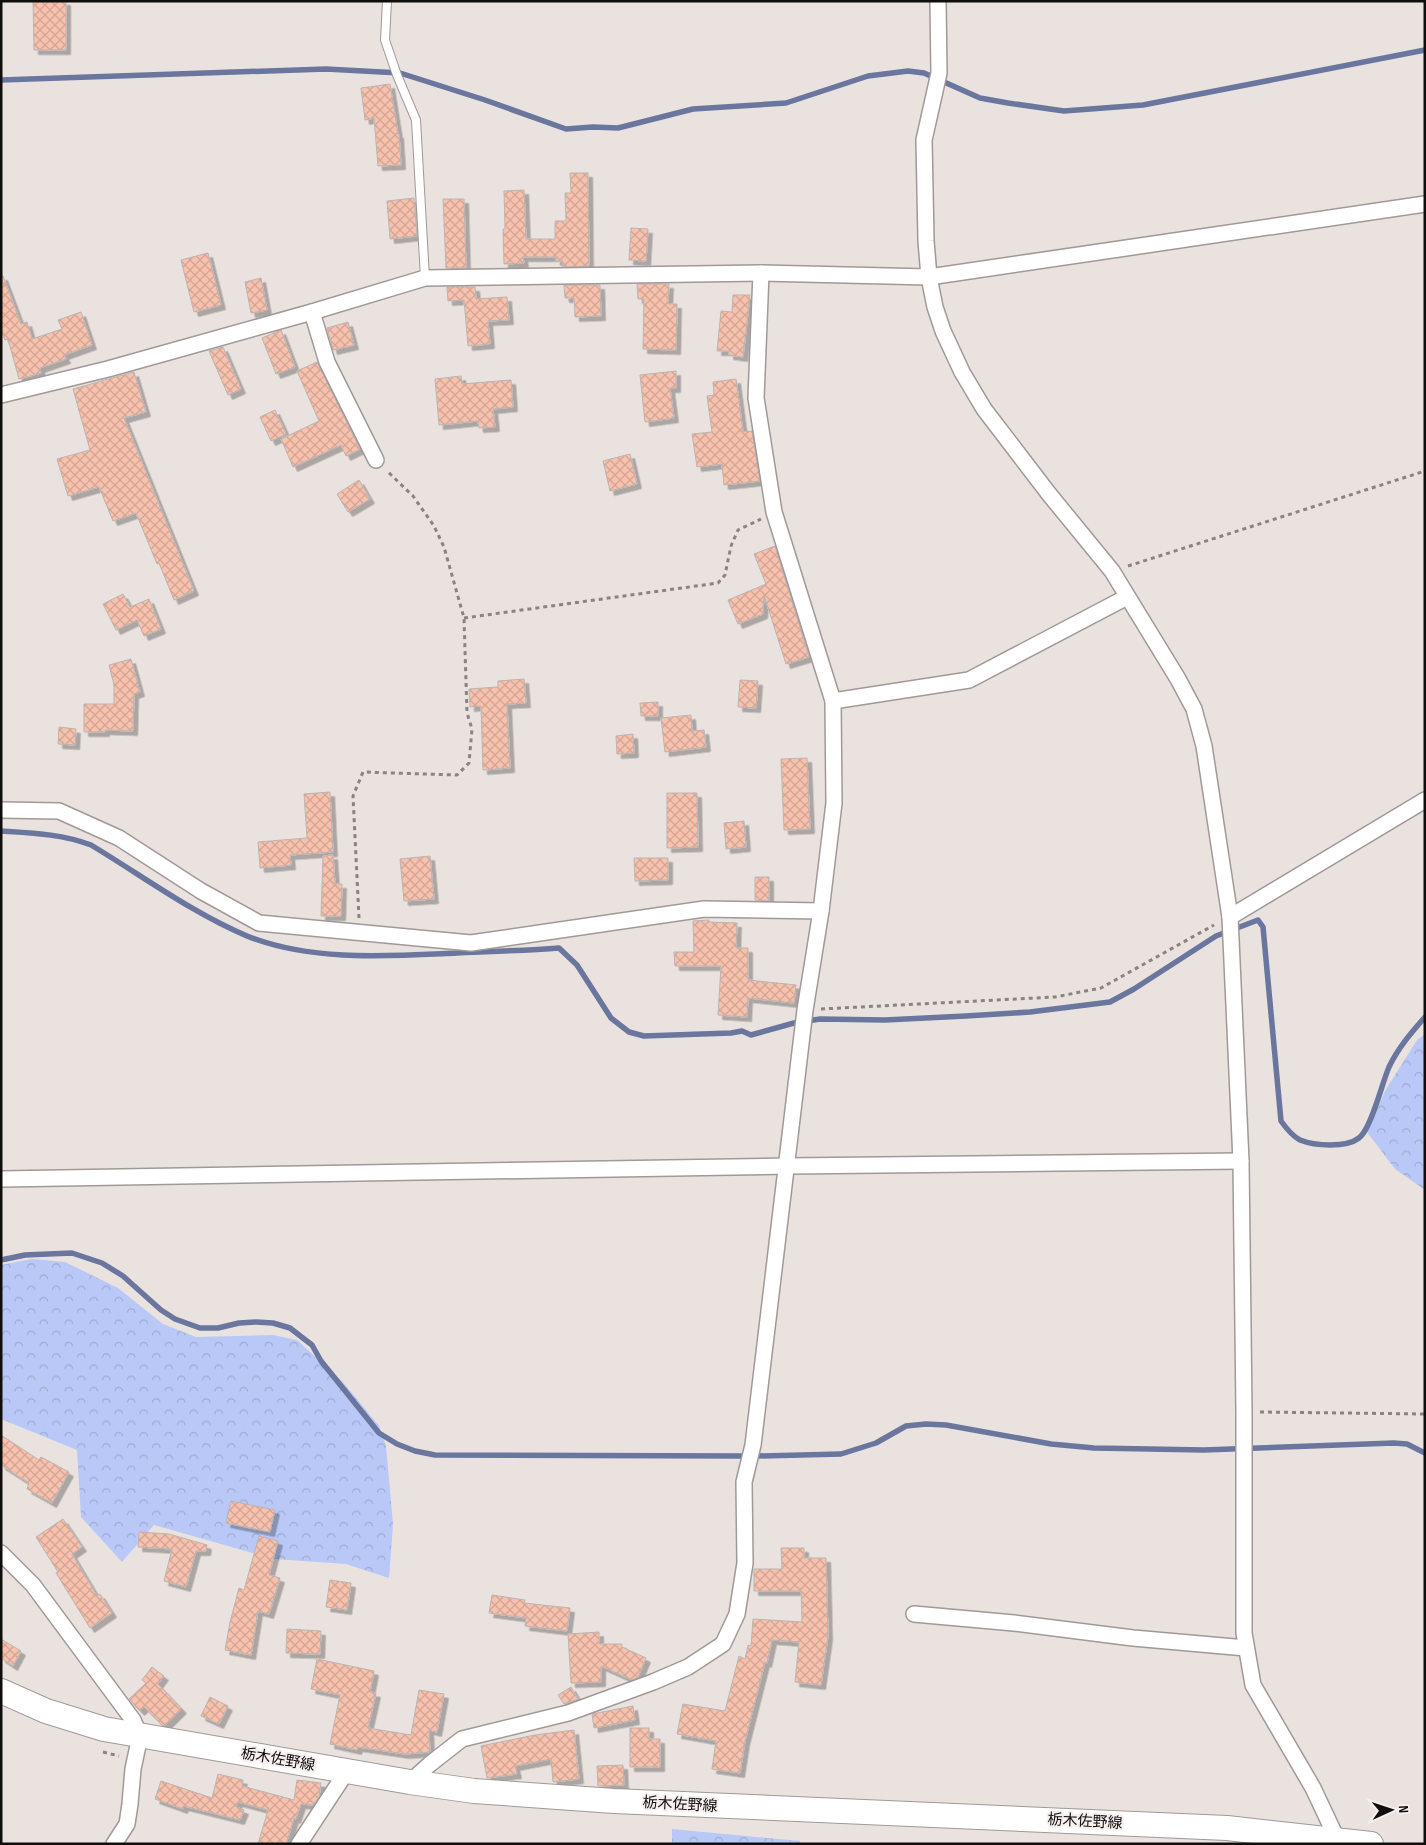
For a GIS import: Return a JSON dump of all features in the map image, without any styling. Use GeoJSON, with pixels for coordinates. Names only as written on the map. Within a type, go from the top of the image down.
{"type":"FeatureCollection","features":[{"type":"Feature","properties":{"kind":"main road","name":"栃木佐野線"},"geometry":{"type":"LineString","coordinates":[[1,1690],[46,1711],[104,1729],[410,1782],[474,1791],[614,1801],[1227,1828],[1371,1844]]}},
{"type":"Feature","properties":{"kind":"street"},"geometry":{"type":"LineString","coordinates":[[938,1],[940,73],[924,140],[926,241],[929,277],[935,307],[943,331],[962,372],[984,409],[1049,494],[1112,571],[1178,679],[1194,709],[1204,746],[1230,917],[1241,1161],[1244,1633],[1253,1685],[1313,1788],[1337,1839]]}},
{"type":"Feature","properties":{"kind":"street"},"geometry":{"type":"LineString","coordinates":[[1,395],[108,369],[312,312],[425,278],[761,273],[929,277],[1425,204]]}},
{"type":"Feature","properties":{"kind":"street"},"geometry":{"type":"LineString","coordinates":[[410,1782],[462,1739],[578,1710],[688,1667],[723,1644],[737,1614],[745,1563],[744,1482],[754,1445],[805,1010],[834,803],[833,701],[774,512],[756,398],[761,273]]}},
{"type":"Feature","properties":{"kind":"street"},"geometry":{"type":"LineString","coordinates":[[312,312],[327,362],[376,460]]}},
{"type":"Feature","properties":{"kind":"street"},"geometry":{"type":"LineString","coordinates":[[833,701],[970,680],[1127,597]]}},
{"type":"Feature","properties":{"kind":"street"},"geometry":{"type":"LineString","coordinates":[[1230,917],[1425,800]]}},
{"type":"Feature","properties":{"kind":"street"},"geometry":{"type":"LineString","coordinates":[[1,810],[59,811],[119,838],[201,891],[259,923],[471,943],[704,909],[820,911]]}},
{"type":"Feature","properties":{"kind":"street"},"geometry":{"type":"LineString","coordinates":[[1,1179],[788,1166],[1241,1161]]}},
{"type":"Feature","properties":{"kind":"street"},"geometry":{"type":"LineString","coordinates":[[1,1553],[33,1585],[133,1720],[140,1736],[133,1769],[127,1824],[114,1844]]}},
{"type":"Feature","properties":{"kind":"street"},"geometry":{"type":"LineString","coordinates":[[914,1614],[1014,1623],[1133,1638],[1246,1648]]}},
{"type":"Feature","properties":{"kind":"street"},"geometry":{"type":"LineString","coordinates":[[299,1844],[347,1771]]}},
{"type":"Feature","properties":{"kind":"lane"},"geometry":{"type":"LineString","coordinates":[[387,1],[385,40],[416,120],[425,278]]}},
{"type":"Feature","properties":{"kind":"path"},"geometry":{"type":"LineString","coordinates":[[359,933],[353,796],[363,772],[457,775],[469,763],[472,729],[467,713],[464,618],[444,547],[434,526],[413,496],[376,460]]}},
{"type":"Feature","properties":{"kind":"path"},"geometry":{"type":"LineString","coordinates":[[1112,571],[1425,471]]}},
{"type":"Feature","properties":{"kind":"path"},"geometry":{"type":"LineString","coordinates":[[464,618],[718,583],[725,575],[731,546],[738,530],[774,512]]}},
{"type":"Feature","properties":{"kind":"path"},"geometry":{"type":"LineString","coordinates":[[805,1010],[1055,997],[1101,988],[1230,917]]}},
{"type":"Feature","properties":{"kind":"path"},"geometry":{"type":"LineString","coordinates":[[1244,1412],[1425,1414]]}},
{"type":"Feature","properties":{"kind":"green space"},"geometry":{"type":"Polygon","coordinates":[[[1425,1034],[1425,1190],[1395,1169],[1367,1132],[1385,1091],[1417,1040],[1425,1034]]]}},
{"type":"Feature","properties":{"kind":"green space"},"geometry":{"type":"Polygon","coordinates":[[[32,1259],[65,1262],[118,1288],[163,1324],[196,1337],[273,1335],[297,1340],[342,1381],[379,1426],[386,1446],[393,1524],[389,1578],[346,1564],[274,1559],[154,1525],[122,1562],[81,1517],[77,1450],[1,1419],[1,1265],[32,1259]]]}},
{"type":"Feature","properties":{"kind":"green space"},"geometry":{"type":"Polygon","coordinates":[[[672,1829],[800,1841],[800,1844],[672,1844],[672,1829]]]}},
{"type":"Feature","properties":{"kind":"building"},"geometry":{"type":"Polygon","coordinates":[[[33,1],[66,1],[66,50],[34,50],[33,1]]]}},
{"type":"Feature","properties":{"kind":"building"},"geometry":{"type":"Polygon","coordinates":[[[390,84],[399,134],[401,165],[378,166],[374,118],[365,120],[361,88],[390,84]]]}},
{"type":"Feature","properties":{"kind":"building"},"geometry":{"type":"Polygon","coordinates":[[[570,173],[588,173],[589,266],[563,267],[563,261],[556,261],[556,257],[523,257],[524,263],[504,264],[504,191],[524,190],[526,239],[555,239],[555,221],[566,221],[565,193],[571,193],[570,173]]]}},
{"type":"Feature","properties":{"kind":"building"},"geometry":{"type":"Polygon","coordinates":[[[414,198],[417,236],[390,239],[387,201],[414,198]]]}},
{"type":"Feature","properties":{"kind":"building"},"geometry":{"type":"Polygon","coordinates":[[[443,199],[464,199],[466,268],[446,268],[443,199]]]}},
{"type":"Feature","properties":{"kind":"building"},"geometry":{"type":"Polygon","coordinates":[[[631,228],[648,229],[646,261],[629,260],[631,228]]]}},
{"type":"Feature","properties":{"kind":"building"},"geometry":{"type":"Polygon","coordinates":[[[208,253],[221,305],[194,312],[181,260],[208,253]]]}},
{"type":"Feature","properties":{"kind":"building"},"geometry":{"type":"Polygon","coordinates":[[[1,276],[3,276],[21,324],[27,322],[32,339],[62,329],[58,320],[81,312],[92,345],[64,355],[66,359],[40,368],[41,373],[19,379],[8,339],[5,340],[1,330],[1,276]]]}},
{"type":"Feature","properties":{"kind":"building"},"geometry":{"type":"Polygon","coordinates":[[[261,278],[267,310],[251,313],[245,282],[261,278]]]}},
{"type":"Feature","properties":{"kind":"building"},"geometry":{"type":"Polygon","coordinates":[[[637,284],[669,284],[668,304],[677,304],[676,350],[643,349],[644,299],[638,299],[637,284]]]}},
{"type":"Feature","properties":{"kind":"building"},"geometry":{"type":"Polygon","coordinates":[[[564,285],[600,285],[601,316],[575,317],[574,298],[565,298],[564,285]]]}},
{"type":"Feature","properties":{"kind":"building"},"geometry":{"type":"Polygon","coordinates":[[[447,287],[475,287],[476,299],[507,297],[509,320],[488,321],[490,344],[468,346],[464,300],[448,301],[447,287]]]}},
{"type":"Feature","properties":{"kind":"building"},"geometry":{"type":"Polygon","coordinates":[[[733,295],[750,295],[743,357],[729,355],[729,351],[717,351],[721,311],[732,312],[733,295]]]}},
{"type":"Feature","properties":{"kind":"building"},"geometry":{"type":"Polygon","coordinates":[[[348,322],[354,345],[333,350],[327,328],[348,322]]]}},
{"type":"Feature","properties":{"kind":"building"},"geometry":{"type":"Polygon","coordinates":[[[281,330],[295,367],[276,374],[262,338],[281,330]]]}},
{"type":"Feature","properties":{"kind":"building"},"geometry":{"type":"Polygon","coordinates":[[[223,347],[241,389],[228,395],[209,351],[223,347]]]}},
{"type":"Feature","properties":{"kind":"building"},"geometry":{"type":"Polygon","coordinates":[[[317,362],[360,449],[346,456],[341,445],[293,467],[281,439],[319,421],[297,371],[317,362]]]}},
{"type":"Feature","properties":{"kind":"building"},"geometry":{"type":"Polygon","coordinates":[[[676,371],[676,388],[670,388],[674,418],[645,422],[640,375],[676,371]]]}},
{"type":"Feature","properties":{"kind":"building"},"geometry":{"type":"Polygon","coordinates":[[[134,372],[146,412],[124,418],[194,591],[174,600],[136,513],[113,521],[99,487],[68,496],[57,459],[90,450],[73,389],[134,372]]]}},
{"type":"Feature","properties":{"kind":"building"},"geometry":{"type":"Polygon","coordinates":[[[461,376],[462,384],[511,380],[513,407],[493,409],[495,427],[479,428],[478,421],[439,425],[435,379],[461,376]]]}},
{"type":"Feature","properties":{"kind":"building"},"geometry":{"type":"Polygon","coordinates":[[[736,379],[743,432],[752,431],[760,481],[724,485],[722,464],[697,467],[692,434],[712,432],[707,396],[714,395],[713,382],[736,379]]]}},
{"type":"Feature","properties":{"kind":"building"},"geometry":{"type":"Polygon","coordinates":[[[275,410],[286,434],[271,441],[260,417],[275,410]]]}},
{"type":"Feature","properties":{"kind":"building"},"geometry":{"type":"Polygon","coordinates":[[[630,454],[637,484],[610,491],[603,461],[630,454]]]}},
{"type":"Feature","properties":{"kind":"building"},"geometry":{"type":"Polygon","coordinates":[[[359,480],[370,499],[348,512],[337,494],[359,480]]]}},
{"type":"Feature","properties":{"kind":"building"},"geometry":{"type":"Polygon","coordinates":[[[775,546],[809,657],[786,664],[764,595],[763,614],[738,624],[728,600],[766,584],[754,554],[775,546]]]}},
{"type":"Feature","properties":{"kind":"building"},"geometry":{"type":"Polygon","coordinates":[[[123,594],[130,607],[149,599],[161,629],[144,636],[137,620],[116,630],[103,604],[123,594]]]}},
{"type":"Feature","properties":{"kind":"building"},"geometry":{"type":"Polygon","coordinates":[[[131,659],[140,692],[134,694],[133,731],[105,730],[105,732],[84,732],[84,704],[114,704],[114,685],[109,665],[131,659]]]}},
{"type":"Feature","properties":{"kind":"building"},"geometry":{"type":"Polygon","coordinates":[[[524,679],[526,703],[507,704],[510,768],[483,770],[481,706],[470,707],[469,689],[498,687],[498,681],[524,679]]]}},
{"type":"Feature","properties":{"kind":"building"},"geometry":{"type":"Polygon","coordinates":[[[740,680],[758,681],[756,708],[738,707],[740,680]]]}},
{"type":"Feature","properties":{"kind":"building"},"geometry":{"type":"Polygon","coordinates":[[[658,702],[658,716],[641,716],[640,703],[658,702]]]}},
{"type":"Feature","properties":{"kind":"building"},"geometry":{"type":"Polygon","coordinates":[[[691,715],[692,731],[704,730],[706,747],[665,752],[661,718],[691,715]]]}},
{"type":"Feature","properties":{"kind":"building"},"geometry":{"type":"Polygon","coordinates":[[[59,727],[76,729],[75,745],[58,744],[59,727]]]}},
{"type":"Feature","properties":{"kind":"building"},"geometry":{"type":"Polygon","coordinates":[[[633,734],[634,753],[617,754],[616,736],[633,734]]]}},
{"type":"Feature","properties":{"kind":"building"},"geometry":{"type":"Polygon","coordinates":[[[807,758],[810,829],[784,830],[781,759],[807,758]]]}},
{"type":"Feature","properties":{"kind":"building"},"geometry":{"type":"Polygon","coordinates":[[[330,792],[333,852],[290,855],[291,865],[260,868],[258,842],[307,838],[304,794],[330,792]]]}},
{"type":"Feature","properties":{"kind":"building"},"geometry":{"type":"Polygon","coordinates":[[[667,793],[697,793],[698,847],[667,848],[667,793]]]}},
{"type":"Feature","properties":{"kind":"building"},"geometry":{"type":"Polygon","coordinates":[[[744,821],[746,847],[726,849],[724,823],[744,821]]]}},
{"type":"Feature","properties":{"kind":"building"},"geometry":{"type":"Polygon","coordinates":[[[333,855],[335,884],[342,884],[341,916],[321,916],[323,856],[333,855]]]}},
{"type":"Feature","properties":{"kind":"building"},"geometry":{"type":"Polygon","coordinates":[[[430,856],[434,899],[404,901],[400,859],[430,856]]]}},
{"type":"Feature","properties":{"kind":"building"},"geometry":{"type":"Polygon","coordinates":[[[634,858],[668,858],[668,880],[635,881],[634,858]]]}},
{"type":"Feature","properties":{"kind":"building"},"geometry":{"type":"Polygon","coordinates":[[[755,877],[769,877],[769,901],[755,900],[755,877]]]}},
{"type":"Feature","properties":{"kind":"building"},"geometry":{"type":"Polygon","coordinates":[[[709,920],[709,922],[737,923],[736,948],[748,948],[748,980],[796,985],[794,1003],[748,998],[747,1017],[718,1015],[721,966],[675,966],[674,952],[694,952],[693,921],[709,920]]]}},
{"type":"Feature","properties":{"kind":"building"},"geometry":{"type":"Polygon","coordinates":[[[1,1435],[39,1460],[41,1457],[69,1472],[52,1503],[27,1489],[29,1483],[1,1465],[1,1435]]]}},
{"type":"Feature","properties":{"kind":"building"},"geometry":{"type":"Polygon","coordinates":[[[231,1501],[275,1510],[270,1532],[226,1523],[231,1501]]]}},
{"type":"Feature","properties":{"kind":"building"},"geometry":{"type":"Polygon","coordinates":[[[63,1519],[82,1547],[72,1554],[97,1596],[100,1594],[112,1613],[90,1628],[36,1537],[63,1519]]]}},
{"type":"Feature","properties":{"kind":"building"},"geometry":{"type":"Polygon","coordinates":[[[139,1532],[169,1534],[207,1545],[206,1551],[196,1551],[186,1587],[164,1581],[172,1549],[138,1547],[139,1532]]]}},
{"type":"Feature","properties":{"kind":"building"},"geometry":{"type":"Polygon","coordinates":[[[259,1536],[278,1541],[269,1575],[280,1578],[269,1614],[258,1611],[251,1655],[225,1650],[239,1588],[244,1590],[259,1536]]]}},
{"type":"Feature","properties":{"kind":"building"},"geometry":{"type":"Polygon","coordinates":[[[781,1548],[804,1548],[804,1558],[826,1558],[828,1636],[821,1685],[795,1682],[799,1642],[772,1640],[745,1741],[740,1773],[712,1769],[716,1741],[677,1734],[683,1704],[725,1711],[739,1656],[745,1659],[748,1645],[751,1646],[753,1619],[802,1622],[801,1591],[754,1591],[754,1569],[782,1569],[781,1548]]]}},
{"type":"Feature","properties":{"kind":"building"},"geometry":{"type":"Polygon","coordinates":[[[330,1580],[351,1583],[347,1610],[326,1607],[330,1580]]]}},
{"type":"Feature","properties":{"kind":"building"},"geometry":{"type":"Polygon","coordinates":[[[492,1595],[525,1600],[524,1603],[570,1608],[567,1631],[525,1626],[526,1618],[489,1613],[492,1595]]]}},
{"type":"Feature","properties":{"kind":"building"},"geometry":{"type":"Polygon","coordinates":[[[287,1629],[321,1631],[320,1654],[286,1653],[287,1629]]]}},
{"type":"Feature","properties":{"kind":"building"},"geometry":{"type":"Polygon","coordinates":[[[599,1632],[599,1644],[622,1644],[622,1647],[646,1658],[638,1677],[632,1680],[601,1666],[601,1682],[571,1683],[568,1634],[599,1632]]]}},
{"type":"Feature","properties":{"kind":"building"},"geometry":{"type":"Polygon","coordinates":[[[1,1639],[21,1651],[13,1666],[1,1658],[1,1639]]]}},
{"type":"Feature","properties":{"kind":"building"},"geometry":{"type":"Polygon","coordinates":[[[317,1659],[374,1671],[370,1692],[376,1693],[368,1728],[411,1735],[419,1690],[444,1694],[437,1732],[429,1730],[430,1752],[405,1754],[358,1747],[357,1750],[330,1744],[340,1695],[311,1689],[317,1659]]]}},
{"type":"Feature","properties":{"kind":"building"},"geometry":{"type":"Polygon","coordinates":[[[152,1667],[164,1676],[158,1684],[182,1709],[165,1726],[144,1707],[140,1711],[129,1699],[146,1683],[142,1680],[152,1667]]]}},
{"type":"Feature","properties":{"kind":"building"},"geometry":{"type":"Polygon","coordinates":[[[571,1687],[578,1699],[564,1704],[558,1695],[571,1687]]]}},
{"type":"Feature","properties":{"kind":"building"},"geometry":{"type":"Polygon","coordinates":[[[210,1697],[228,1706],[219,1724],[201,1716],[210,1697]]]}},
{"type":"Feature","properties":{"kind":"building"},"geometry":{"type":"Polygon","coordinates":[[[633,1706],[635,1720],[594,1728],[592,1714],[633,1706]]]}},
{"type":"Feature","properties":{"kind":"building"},"geometry":{"type":"Polygon","coordinates":[[[630,1728],[649,1728],[649,1739],[660,1739],[660,1767],[630,1767],[630,1728]]]}},
{"type":"Feature","properties":{"kind":"building"},"geometry":{"type":"Polygon","coordinates":[[[574,1730],[579,1779],[553,1782],[551,1759],[515,1766],[517,1774],[487,1778],[481,1746],[535,1735],[574,1730]]]}},
{"type":"Feature","properties":{"kind":"building"},"geometry":{"type":"Polygon","coordinates":[[[623,1765],[624,1785],[598,1786],[597,1766],[623,1765]]]}},
{"type":"Feature","properties":{"kind":"building"},"geometry":{"type":"Polygon","coordinates":[[[218,1774],[243,1780],[242,1786],[294,1800],[297,1780],[321,1783],[319,1797],[313,1805],[301,1804],[296,1819],[294,1818],[286,1844],[258,1844],[268,1810],[238,1802],[236,1807],[244,1810],[240,1820],[184,1806],[183,1809],[155,1799],[161,1781],[212,1798],[218,1774]]]}},
{"type":"Feature","properties":{"kind":"waterway"},"geometry":{"type":"LineString","coordinates":[[1,80],[326,69],[400,73],[485,100],[566,129],[618,128],[693,109],[786,103],[868,76],[908,71],[924,73],[980,98],[1064,111],[1143,105],[1425,50]]}},
{"type":"Feature","properties":{"kind":"waterway"},"geometry":{"type":"LineString","coordinates":[[1,831],[58,836],[91,845],[207,917],[247,936],[298,950],[324,954],[378,956],[559,948],[577,965],[611,1018],[629,1032],[644,1036],[742,1031],[751,1035],[794,1023],[820,1019],[885,1020],[966,1016],[1030,1012],[1110,1002],[1134,989],[1216,936],[1258,920],[1263,927],[1281,1121],[1289,1132],[1297,1138],[1314,1144],[1339,1145],[1359,1138],[1372,1116],[1386,1074],[1396,1053],[1425,1017]]}},
{"type":"Feature","properties":{"kind":"waterway"},"geometry":{"type":"LineString","coordinates":[[1,1260],[25,1255],[72,1253],[102,1263],[123,1276],[161,1310],[175,1319],[200,1328],[218,1328],[239,1323],[256,1322],[273,1323],[290,1328],[312,1345],[321,1361],[379,1433],[397,1444],[415,1451],[435,1455],[741,1456]]}},
{"type":"Feature","properties":{"kind":"waterway"},"geometry":{"type":"LineString","coordinates":[[758,1456],[841,1454],[876,1443],[906,1426],[926,1424],[946,1425],[1051,1444],[1094,1448],[1204,1450],[1394,1443],[1407,1444],[1425,1453]]}}]}
